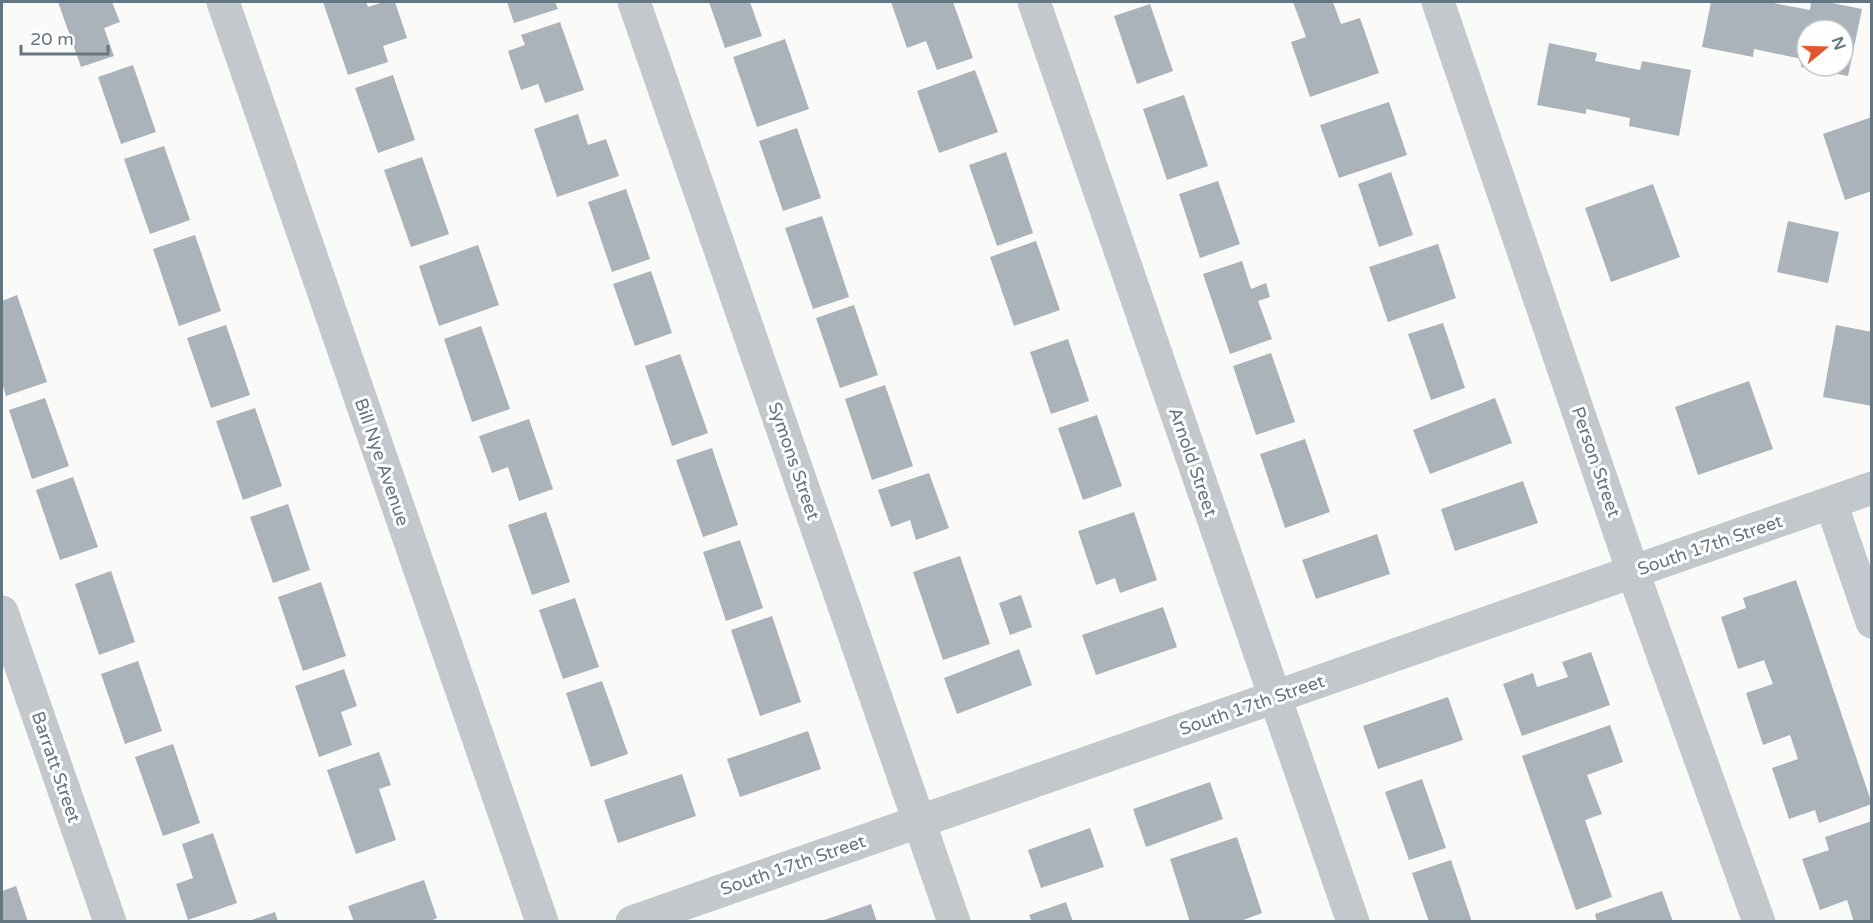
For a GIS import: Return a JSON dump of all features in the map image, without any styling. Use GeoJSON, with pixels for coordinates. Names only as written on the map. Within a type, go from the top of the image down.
{"type":"FeatureCollection","features":[{"type":"Feature","properties":{"kind":"street","name":"Bill Nye Avenue"},"geometry":{"type":"LineString","coordinates":[[223,2],[542,921]]}},
{"type":"Feature","properties":{"kind":"street","name":"Symons Street"},"geometry":{"type":"LineString","coordinates":[[634,2],[954,921]]}},
{"type":"Feature","properties":{"kind":"street","name":"Arnold Street"},"geometry":{"type":"LineString","coordinates":[[1034,2],[1353,921]]}},
{"type":"Feature","properties":{"kind":"street","name":"Person Street"},"geometry":{"type":"LineString","coordinates":[[1438,2],[1633,572],[1759,921]]}},
{"type":"Feature","properties":{"kind":"street","name":"South 17th Street"},"geometry":{"type":"LineString","coordinates":[[632,921],[1872,488]]}},
{"type":"Feature","properties":{"kind":"street"},"geometry":{"type":"LineString","coordinates":[[1831,502],[1872,622]]}},
{"type":"Feature","properties":{"kind":"street","name":"Barratt Street"},"geometry":{"type":"LineString","coordinates":[[2,612],[110,921]]}},
{"type":"Feature","properties":{"kind":"building"},"geometry":{"type":"Polygon","coordinates":[[[58,2],[112,2],[120,22],[104,28],[114,56],[81,67],[58,2]]]}},
{"type":"Feature","properties":{"kind":"building"},"geometry":{"type":"Polygon","coordinates":[[[323,2],[366,2],[368,7],[384,2],[395,2],[407,38],[383,46],[388,62],[348,75],[323,2]]]}},
{"type":"Feature","properties":{"kind":"building"},"geometry":{"type":"Polygon","coordinates":[[[507,2],[555,2],[558,9],[514,23],[507,2]]]}},
{"type":"Feature","properties":{"kind":"building"},"geometry":{"type":"Polygon","coordinates":[[[709,2],[750,2],[762,36],[725,48],[709,2]]]}},
{"type":"Feature","properties":{"kind":"building"},"geometry":{"type":"Polygon","coordinates":[[[891,2],[953,2],[973,58],[937,70],[926,41],[907,48],[891,2]]]}},
{"type":"Feature","properties":{"kind":"building"},"geometry":{"type":"Polygon","coordinates":[[[1293,2],[1333,2],[1341,24],[1360,18],[1379,73],[1310,97],[1291,42],[1306,37],[1293,2]]]}},
{"type":"Feature","properties":{"kind":"building"},"geometry":{"type":"Polygon","coordinates":[[[1711,2],[1768,2],[1810,10],[1811,2],[1827,2],[1862,9],[1855,42],[1855,18],[1795,18],[1795,58],[1754,49],[1753,57],[1702,47],[1711,2]]]}},
{"type":"Feature","properties":{"kind":"building"},"geometry":{"type":"Polygon","coordinates":[[[1150,4],[1173,71],[1137,84],[1114,16],[1150,4]]]}},
{"type":"Feature","properties":{"kind":"building"},"geometry":{"type":"Polygon","coordinates":[[[560,22],[584,90],[545,103],[538,84],[521,90],[508,51],[525,45],[521,35],[560,22]]]}},
{"type":"Feature","properties":{"kind":"building"},"geometry":{"type":"Polygon","coordinates":[[[785,39],[809,109],[757,127],[733,57],[785,39]]]}},
{"type":"Feature","properties":{"kind":"building"},"geometry":{"type":"Polygon","coordinates":[[[1549,43],[1597,53],[1595,61],[1640,70],[1642,61],[1691,70],[1679,136],[1629,126],[1630,118],[1586,109],[1586,114],[1537,105],[1549,43]]]}},
{"type":"Feature","properties":{"kind":"building"},"geometry":{"type":"Polygon","coordinates":[[[133,65],[156,132],[121,144],[98,77],[133,65]]]}},
{"type":"Feature","properties":{"kind":"building"},"geometry":{"type":"Polygon","coordinates":[[[975,70],[998,132],[939,153],[917,91],[975,70]]]}},
{"type":"Feature","properties":{"kind":"building"},"geometry":{"type":"Polygon","coordinates":[[[393,75],[415,140],[378,153],[355,88],[393,75]]]}},
{"type":"Feature","properties":{"kind":"building"},"geometry":{"type":"Polygon","coordinates":[[[1184,95],[1208,166],[1167,180],[1143,109],[1184,95]]]}},
{"type":"Feature","properties":{"kind":"building"},"geometry":{"type":"Polygon","coordinates":[[[1389,102],[1407,155],[1339,178],[1320,125],[1389,102]]]}},
{"type":"Feature","properties":{"kind":"building"},"geometry":{"type":"Polygon","coordinates":[[[578,114],[588,145],[606,139],[619,176],[557,197],[534,129],[578,114]]]}},
{"type":"Feature","properties":{"kind":"building"},"geometry":{"type":"Polygon","coordinates":[[[1872,117],[1872,191],[1845,200],[1823,134],[1872,117]]]}},
{"type":"Feature","properties":{"kind":"building"},"geometry":{"type":"Polygon","coordinates":[[[797,128],[821,198],[783,211],[759,141],[797,128]]]}},
{"type":"Feature","properties":{"kind":"building"},"geometry":{"type":"Polygon","coordinates":[[[164,146],[190,220],[150,234],[124,159],[164,146]]]}},
{"type":"Feature","properties":{"kind":"building"},"geometry":{"type":"Polygon","coordinates":[[[1006,152],[1033,233],[997,246],[969,165],[1006,152]]]}},
{"type":"Feature","properties":{"kind":"building"},"geometry":{"type":"Polygon","coordinates":[[[422,157],[449,234],[411,247],[384,170],[422,157]]]}},
{"type":"Feature","properties":{"kind":"building"},"geometry":{"type":"Polygon","coordinates":[[[1391,172],[1413,235],[1379,247],[1358,184],[1391,172]]]}},
{"type":"Feature","properties":{"kind":"building"},"geometry":{"type":"Polygon","coordinates":[[[1218,181],[1240,244],[1200,258],[1179,194],[1218,181]]]}},
{"type":"Feature","properties":{"kind":"building"},"geometry":{"type":"Polygon","coordinates":[[[1653,184],[1680,257],[1611,282],[1585,208],[1653,184]]]}},
{"type":"Feature","properties":{"kind":"building"},"geometry":{"type":"Polygon","coordinates":[[[626,189],[650,259],[612,272],[588,202],[626,189]]]}},
{"type":"Feature","properties":{"kind":"building"},"geometry":{"type":"Polygon","coordinates":[[[822,216],[849,297],[813,309],[785,228],[822,216]]]}},
{"type":"Feature","properties":{"kind":"building"},"geometry":{"type":"Polygon","coordinates":[[[1788,221],[1839,232],[1828,283],[1777,272],[1788,221]]]}},
{"type":"Feature","properties":{"kind":"building"},"geometry":{"type":"Polygon","coordinates":[[[195,235],[221,311],[179,326],[153,249],[195,235]]]}},
{"type":"Feature","properties":{"kind":"building"},"geometry":{"type":"Polygon","coordinates":[[[1036,241],[1060,310],[1014,326],[990,257],[1036,241]]]}},
{"type":"Feature","properties":{"kind":"building"},"geometry":{"type":"Polygon","coordinates":[[[1438,244],[1456,298],[1388,322],[1369,267],[1438,244]]]}},
{"type":"Feature","properties":{"kind":"building"},"geometry":{"type":"Polygon","coordinates":[[[478,245],[499,305],[439,326],[419,266],[478,245]]]}},
{"type":"Feature","properties":{"kind":"building"},"geometry":{"type":"Polygon","coordinates":[[[1242,261],[1251,289],[1266,283],[1270,297],[1258,301],[1272,339],[1230,354],[1203,274],[1242,261]]]}},
{"type":"Feature","properties":{"kind":"building"},"geometry":{"type":"Polygon","coordinates":[[[651,271],[672,333],[635,346],[613,284],[651,271]]]}},
{"type":"Feature","properties":{"kind":"building"},"geometry":{"type":"Polygon","coordinates":[[[17,295],[47,382],[6,396],[2,383],[2,301],[17,295]]]}},
{"type":"Feature","properties":{"kind":"building"},"geometry":{"type":"Polygon","coordinates":[[[854,305],[878,375],[840,388],[816,318],[854,305]]]}},
{"type":"Feature","properties":{"kind":"building"},"geometry":{"type":"Polygon","coordinates":[[[1443,323],[1465,388],[1431,400],[1408,334],[1443,323]]]}},
{"type":"Feature","properties":{"kind":"building"},"geometry":{"type":"Polygon","coordinates":[[[226,325],[250,395],[211,408],[187,338],[226,325]]]}},
{"type":"Feature","properties":{"kind":"building"},"geometry":{"type":"Polygon","coordinates":[[[1836,325],[1872,332],[1872,406],[1823,397],[1836,325]]]}},
{"type":"Feature","properties":{"kind":"building"},"geometry":{"type":"Polygon","coordinates":[[[481,326],[510,409],[472,422],[444,339],[481,326]]]}},
{"type":"Feature","properties":{"kind":"building"},"geometry":{"type":"Polygon","coordinates":[[[1068,339],[1089,401],[1051,414],[1030,352],[1068,339]]]}},
{"type":"Feature","properties":{"kind":"building"},"geometry":{"type":"Polygon","coordinates":[[[1271,353],[1295,422],[1256,435],[1233,366],[1271,353]]]}},
{"type":"Feature","properties":{"kind":"building"},"geometry":{"type":"Polygon","coordinates":[[[680,354],[708,433],[672,446],[645,366],[680,354]]]}},
{"type":"Feature","properties":{"kind":"building"},"geometry":{"type":"Polygon","coordinates":[[[1749,381],[1773,449],[1698,475],[1675,407],[1749,381]]]}},
{"type":"Feature","properties":{"kind":"building"},"geometry":{"type":"Polygon","coordinates":[[[885,385],[913,466],[872,480],[845,399],[885,385]]]}},
{"type":"Feature","properties":{"kind":"building"},"geometry":{"type":"Polygon","coordinates":[[[45,398],[69,466],[32,479],[9,410],[45,398]]]}},
{"type":"Feature","properties":{"kind":"building"},"geometry":{"type":"Polygon","coordinates":[[[1495,398],[1512,443],[1430,474],[1413,430],[1495,398]]]}},
{"type":"Feature","properties":{"kind":"building"},"geometry":{"type":"Polygon","coordinates":[[[255,408],[282,486],[243,500],[216,421],[255,408]]]}},
{"type":"Feature","properties":{"kind":"building"},"geometry":{"type":"Polygon","coordinates":[[[1097,415],[1122,486],[1083,500],[1058,428],[1097,415]]]}},
{"type":"Feature","properties":{"kind":"building"},"geometry":{"type":"Polygon","coordinates":[[[529,419],[553,489],[519,501],[508,467],[492,473],[479,436],[529,419]]]}},
{"type":"Feature","properties":{"kind":"building"},"geometry":{"type":"Polygon","coordinates":[[[1305,439],[1330,512],[1285,528],[1260,454],[1305,439]]]}},
{"type":"Feature","properties":{"kind":"building"},"geometry":{"type":"Polygon","coordinates":[[[712,448],[738,525],[703,537],[676,460],[712,448]]]}},
{"type":"Feature","properties":{"kind":"building"},"geometry":{"type":"Polygon","coordinates":[[[929,473],[949,528],[916,540],[910,520],[891,527],[878,490],[929,473]]]}},
{"type":"Feature","properties":{"kind":"building"},"geometry":{"type":"Polygon","coordinates":[[[73,477],[98,547],[60,560],[36,490],[73,477]]]}},
{"type":"Feature","properties":{"kind":"building"},"geometry":{"type":"Polygon","coordinates":[[[1523,481],[1538,523],[1455,551],[1441,509],[1523,481]]]}},
{"type":"Feature","properties":{"kind":"building"},"geometry":{"type":"Polygon","coordinates":[[[288,504],[310,570],[273,583],[250,517],[288,504]]]}},
{"type":"Feature","properties":{"kind":"building"},"geometry":{"type":"Polygon","coordinates":[[[546,512],[570,582],[532,595],[508,525],[546,512]]]}},
{"type":"Feature","properties":{"kind":"building"},"geometry":{"type":"Polygon","coordinates":[[[1134,512],[1157,580],[1120,593],[1115,578],[1096,585],[1078,531],[1134,512]]]}},
{"type":"Feature","properties":{"kind":"building"},"geometry":{"type":"Polygon","coordinates":[[[1377,534],[1390,574],[1316,599],[1302,560],[1377,534]]]}},
{"type":"Feature","properties":{"kind":"building"},"geometry":{"type":"Polygon","coordinates":[[[740,540],[763,608],[726,621],[703,552],[740,540]]]}},
{"type":"Feature","properties":{"kind":"building"},"geometry":{"type":"Polygon","coordinates":[[[960,556],[990,644],[943,660],[913,572],[960,556]]]}},
{"type":"Feature","properties":{"kind":"building"},"geometry":{"type":"Polygon","coordinates":[[[111,571],[135,642],[99,655],[75,584],[111,571]]]}},
{"type":"Feature","properties":{"kind":"building"},"geometry":{"type":"Polygon","coordinates":[[[1796,580],[1872,804],[1819,823],[1815,810],[1789,819],[1772,768],[1798,759],[1790,735],[1763,745],[1746,693],[1773,684],[1764,660],[1738,669],[1721,617],[1746,608],[1743,598],[1796,580]]]}},
{"type":"Feature","properties":{"kind":"building"},"geometry":{"type":"Polygon","coordinates":[[[321,582],[346,656],[303,671],[278,597],[321,582]]]}},
{"type":"Feature","properties":{"kind":"building"},"geometry":{"type":"Polygon","coordinates":[[[1021,595],[1032,627],[1010,635],[999,603],[1021,595]]]}},
{"type":"Feature","properties":{"kind":"building"},"geometry":{"type":"Polygon","coordinates":[[[575,598],[599,667],[563,679],[539,610],[575,598]]]}},
{"type":"Feature","properties":{"kind":"building"},"geometry":{"type":"Polygon","coordinates":[[[1163,607],[1177,647],[1096,675],[1082,635],[1163,607]]]}},
{"type":"Feature","properties":{"kind":"building"},"geometry":{"type":"Polygon","coordinates":[[[772,616],[801,702],[760,716],[731,630],[772,616]]]}},
{"type":"Feature","properties":{"kind":"building"},"geometry":{"type":"Polygon","coordinates":[[[1019,649],[1032,685],[957,714],[944,678],[1019,649]]]}},
{"type":"Feature","properties":{"kind":"building"},"geometry":{"type":"Polygon","coordinates":[[[1591,652],[1610,705],[1522,736],[1503,684],[1533,673],[1537,687],[1568,677],[1562,662],[1591,652]]]}},
{"type":"Feature","properties":{"kind":"building"},"geometry":{"type":"Polygon","coordinates":[[[138,661],[162,731],[125,744],[101,674],[138,661]]]}},
{"type":"Feature","properties":{"kind":"building"},"geometry":{"type":"Polygon","coordinates":[[[344,669],[357,706],[341,712],[352,745],[319,757],[295,686],[344,669]]]}},
{"type":"Feature","properties":{"kind":"building"},"geometry":{"type":"Polygon","coordinates":[[[602,681],[628,754],[591,767],[566,693],[602,681]]]}},
{"type":"Feature","properties":{"kind":"building"},"geometry":{"type":"Polygon","coordinates":[[[1448,697],[1463,740],[1378,769],[1363,726],[1448,697]]]}},
{"type":"Feature","properties":{"kind":"building"},"geometry":{"type":"Polygon","coordinates":[[[1610,725],[1623,762],[1587,775],[1602,814],[1585,820],[1612,897],[1576,910],[1522,756],[1610,725]]]}},
{"type":"Feature","properties":{"kind":"building"},"geometry":{"type":"Polygon","coordinates":[[[808,731],[821,769],[740,797],[727,759],[808,731]]]}},
{"type":"Feature","properties":{"kind":"building"},"geometry":{"type":"Polygon","coordinates":[[[173,744],[200,823],[163,836],[135,757],[173,744]]]}},
{"type":"Feature","properties":{"kind":"building"},"geometry":{"type":"Polygon","coordinates":[[[379,752],[391,785],[379,789],[396,840],[356,854],[327,770],[379,752]]]}},
{"type":"Feature","properties":{"kind":"building"},"geometry":{"type":"Polygon","coordinates":[[[682,774],[696,816],[618,843],[604,800],[682,774]]]}},
{"type":"Feature","properties":{"kind":"building"},"geometry":{"type":"Polygon","coordinates":[[[1422,779],[1446,848],[1409,860],[1385,792],[1422,779]]]}},
{"type":"Feature","properties":{"kind":"building"},"geometry":{"type":"Polygon","coordinates":[[[1210,782],[1223,819],[1146,847],[1133,809],[1210,782]]]}},
{"type":"Feature","properties":{"kind":"building"},"geometry":{"type":"Polygon","coordinates":[[[1872,821],[1872,922],[1854,922],[1847,900],[1820,910],[1802,859],[1829,850],[1825,837],[1872,821]]]}},
{"type":"Feature","properties":{"kind":"building"},"geometry":{"type":"Polygon","coordinates":[[[1090,828],[1104,867],[1041,888],[1028,850],[1090,828]]]}},
{"type":"Feature","properties":{"kind":"building"},"geometry":{"type":"Polygon","coordinates":[[[213,833],[237,903],[188,920],[176,884],[193,878],[182,844],[213,833]]]}},
{"type":"Feature","properties":{"kind":"building"},"geometry":{"type":"Polygon","coordinates":[[[1237,837],[1262,913],[1238,922],[1190,922],[1170,859],[1237,837]]]}},
{"type":"Feature","properties":{"kind":"building"},"geometry":{"type":"Polygon","coordinates":[[[1451,860],[1472,922],[1429,922],[1412,873],[1451,860]]]}},
{"type":"Feature","properties":{"kind":"building"},"geometry":{"type":"Polygon","coordinates":[[[424,880],[437,918],[428,922],[354,922],[348,906],[424,880]]]}},
{"type":"Feature","properties":{"kind":"building"},"geometry":{"type":"Polygon","coordinates":[[[16,886],[28,922],[2,922],[2,891],[16,886]]]}},
{"type":"Feature","properties":{"kind":"building"},"geometry":{"type":"Polygon","coordinates":[[[1662,891],[1673,922],[1597,922],[1595,914],[1662,891]]]}},
{"type":"Feature","properties":{"kind":"building"},"geometry":{"type":"Polygon","coordinates":[[[1066,902],[1073,922],[1032,922],[1029,915],[1066,902]]]}},
{"type":"Feature","properties":{"kind":"building"},"geometry":{"type":"Polygon","coordinates":[[[871,904],[877,922],[821,922],[821,921],[871,904]]]}},
{"type":"Feature","properties":{"kind":"building"},"geometry":{"type":"Polygon","coordinates":[[[275,912],[278,922],[249,922],[249,921],[275,912]]]}}]}
